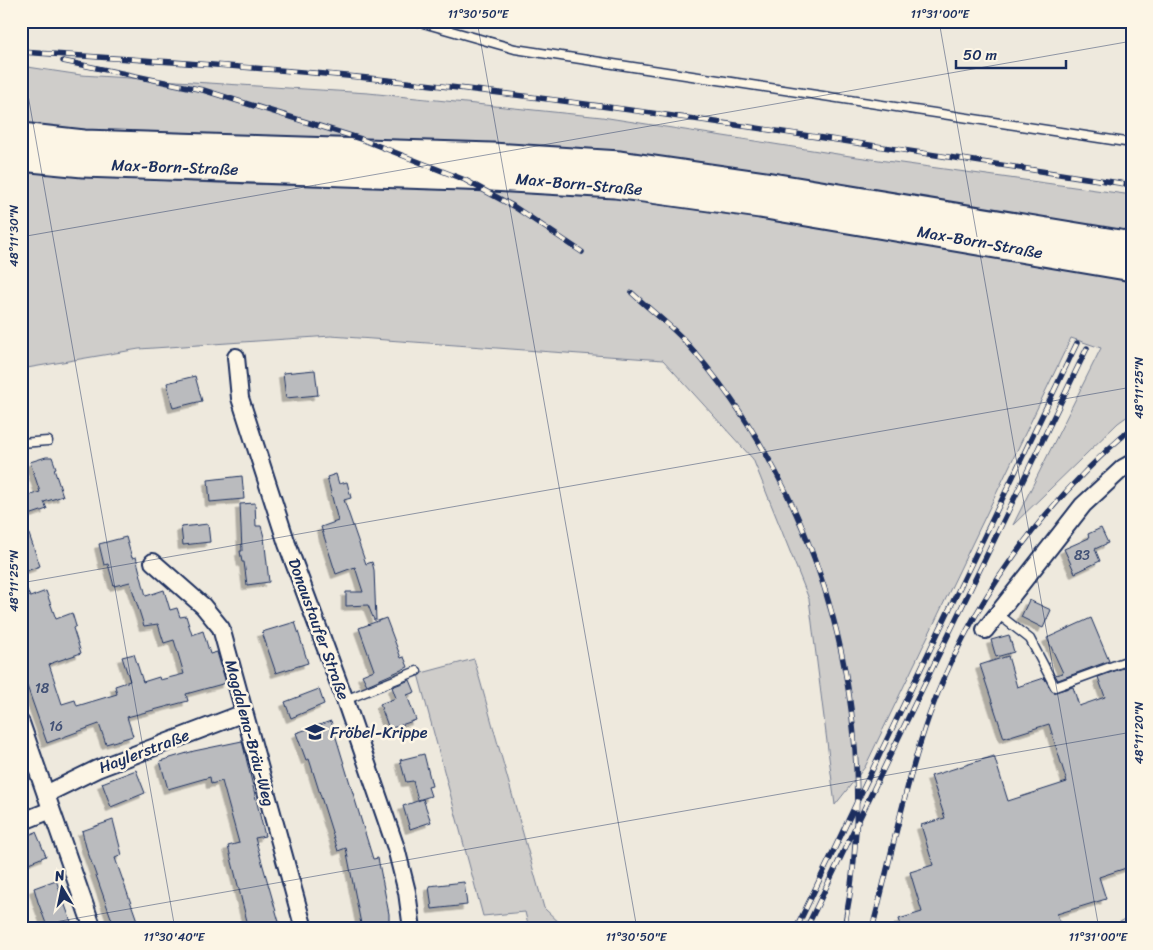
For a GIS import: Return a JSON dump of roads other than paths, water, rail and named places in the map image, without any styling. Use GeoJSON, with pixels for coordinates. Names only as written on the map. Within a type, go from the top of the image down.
{"type":"FeatureCollection","features":[{"type":"Feature","properties":{"kind":"main road","name":"Max-Born-Straße"},"geometry":{"type":"LineString","coordinates":[[21,136],[84,143],[492,156],[620,164],[766,185],[1132,245]]}},
{"type":"Feature","properties":{"kind":"main road","name":"Max-Born-Straße"},"geometry":{"type":"LineString","coordinates":[[21,158],[83,164],[492,178],[616,185],[760,205],[1132,268]]}},
{"type":"Feature","properties":{"kind":"street","name":"Donaustaufer Straße"},"geometry":{"type":"LineString","coordinates":[[236,357],[240,398],[287,544],[345,700],[396,848],[407,892],[412,929]]}},
{"type":"Feature","properties":{"kind":"street"},"geometry":{"type":"LineString","coordinates":[[985,630],[1083,505],[1123,468],[1132,463]]}},
{"type":"Feature","properties":{"kind":"street","name":"Magdalena-Bräu-Weg"},"geometry":{"type":"LineString","coordinates":[[153,562],[203,606],[221,628],[304,929]]}},
{"type":"Feature","properties":{"kind":"street","name":"Haylerstraße"},"geometry":{"type":"LineString","coordinates":[[46,794],[148,748],[244,713]]}},
{"type":"Feature","properties":{"kind":"street"},"geometry":{"type":"LineString","coordinates":[[21,723],[93,929]]}},
{"type":"Feature","properties":{"kind":"street"},"geometry":{"type":"LineString","coordinates":[[21,822],[51,810]]}},
{"type":"Feature","properties":{"kind":"lane"},"geometry":{"type":"LineString","coordinates":[[416,21],[516,49],[1132,143]]}},
{"type":"Feature","properties":{"kind":"lane"},"geometry":{"type":"LineString","coordinates":[[21,443],[48,442]]}},
{"type":"Feature","properties":{"kind":"lane"},"geometry":{"type":"LineString","coordinates":[[998,614],[1030,639],[1055,687],[1132,660]]}},
{"type":"Feature","properties":{"kind":"lane"},"geometry":{"type":"LineString","coordinates":[[345,700],[417,671]]}},
{"type":"Feature","properties":{"kind":"railway"},"geometry":{"type":"LineString","coordinates":[[21,52],[303,72],[581,103],[1132,185]]}},
{"type":"Feature","properties":{"kind":"railway"},"geometry":{"type":"LineString","coordinates":[[63,61],[203,90],[361,139],[465,180],[513,206],[582,252]]}},
{"type":"Feature","properties":{"kind":"railway"},"geometry":{"type":"LineString","coordinates":[[632,293],[685,341],[734,403],[775,470],[808,542],[833,617],[849,694],[856,772],[855,851],[844,929]]}},
{"type":"Feature","properties":{"kind":"railway"},"geometry":{"type":"LineString","coordinates":[[796,929],[1077,343]]}},
{"type":"Feature","properties":{"kind":"railway"},"geometry":{"type":"LineString","coordinates":[[806,929],[1087,348]]}},
{"type":"Feature","properties":{"kind":"railway"},"geometry":{"type":"LineString","coordinates":[[872,929],[920,742],[946,675],[965,635],[987,596],[1039,523],[1099,458],[1132,428]]}},
{"type":"Feature","properties":{"kind":"place","name":"Fröbel-Krippe"},"geometry":{"type":"Point","coordinates":[315,732]}}]}
